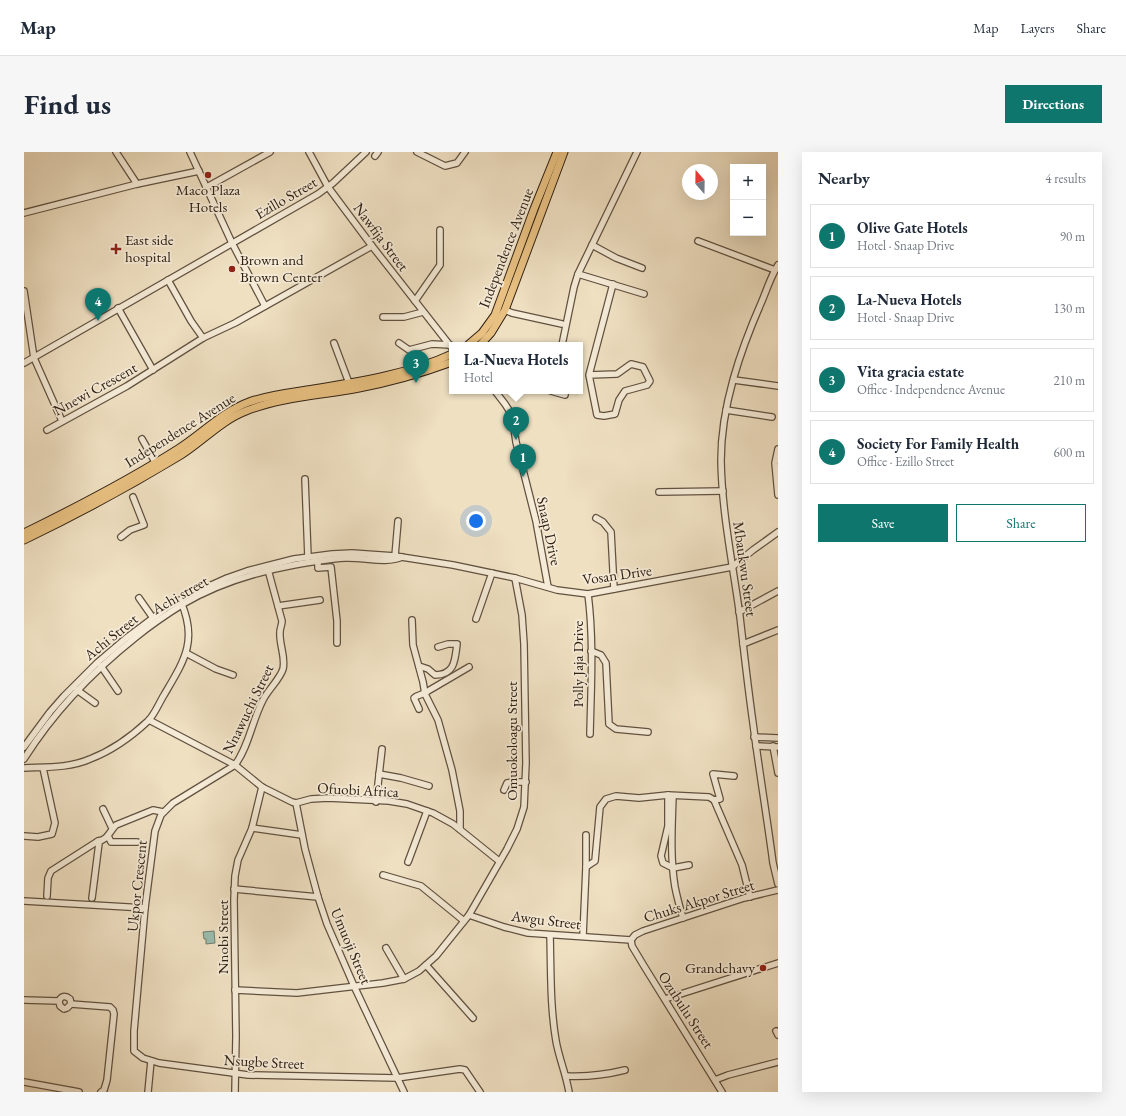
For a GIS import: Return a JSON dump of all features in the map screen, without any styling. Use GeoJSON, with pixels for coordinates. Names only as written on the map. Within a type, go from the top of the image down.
{"type":"FeatureCollection","features":[{"type":"Feature","properties":{"kind":"main road","name":"Independence Avenue"},"geometry":{"type":"LineString","coordinates":[[472,342],[482,333],[495,314],[557,152]]}},
{"type":"Feature","properties":{"kind":"main road","name":"Independence Avenue"},"geometry":{"type":"LineString","coordinates":[[483,342],[496,326],[505,310],[564,152]]}},
{"type":"Feature","properties":{"kind":"main road","name":"Independence Avenue"},"geometry":{"type":"LineString","coordinates":[[24,540],[181,451],[219,423],[238,415],[252,405],[349,383],[359,385],[425,365],[449,355]]}},
{"type":"Feature","properties":{"kind":"main road","name":"Independence Avenue"},"geometry":{"type":"LineString","coordinates":[[275,399],[410,376],[449,363]]}},
{"type":"Feature","properties":{"kind":"main road","name":"Independence Avenue"},"geometry":{"type":"LineString","coordinates":[[24,533],[105,495],[155,462],[181,451]]}},
{"type":"Feature","properties":{"kind":"street"},"geometry":{"type":"LineString","coordinates":[[116,152],[137,184]]}},
{"type":"Feature","properties":{"kind":"street"},"geometry":{"type":"LineString","coordinates":[[190,152],[232,243],[265,306]]}},
{"type":"Feature","properties":{"kind":"street"},"geometry":{"type":"LineString","coordinates":[[207,187],[270,152]]}},
{"type":"Feature","properties":{"kind":"street","name":"Nawfija Street"},"geometry":{"type":"LineString","coordinates":[[309,152],[328,187],[423,312],[449,344]]}},
{"type":"Feature","properties":{"kind":"street","name":"Ezillo Street"},"geometry":{"type":"LineString","coordinates":[[24,363],[328,187],[366,152]]}},
{"type":"Feature","properties":{"kind":"street"},"geometry":{"type":"LineString","coordinates":[[417,152],[445,166],[457,163],[465,152]]}},
{"type":"Feature","properties":{"kind":"street"},"geometry":{"type":"LineString","coordinates":[[563,342],[578,274],[637,152]]}},
{"type":"Feature","properties":{"kind":"street"},"geometry":{"type":"LineString","coordinates":[[24,213],[137,184],[199,171]]}},
{"type":"Feature","properties":{"kind":"street"},"geometry":{"type":"LineString","coordinates":[[415,301],[440,265],[440,230]]}},
{"type":"Feature","properties":{"kind":"street"},"geometry":{"type":"LineString","coordinates":[[698,241],[777,267]]}},
{"type":"Feature","properties":{"kind":"street"},"geometry":{"type":"LineString","coordinates":[[592,245],[616,258],[642,268]]}},
{"type":"Feature","properties":{"kind":"street","name":"Nnewi Crescent"},"geometry":{"type":"LineString","coordinates":[[48,430],[127,386],[210,334],[236,323],[372,246]]}},
{"type":"Feature","properties":{"kind":"street","name":"Mbaukwu Street"},"geometry":{"type":"LineString","coordinates":[[777,267],[755,317],[738,363],[726,410],[723,432],[722,491],[739,612],[754,737],[776,863],[778,884]]}},
{"type":"Feature","properties":{"kind":"street"},"geometry":{"type":"LineString","coordinates":[[578,274],[644,294]]}},
{"type":"Feature","properties":{"kind":"street"},"geometry":{"type":"LineString","coordinates":[[168,280],[191,321],[203,338]]}},
{"type":"Feature","properties":{"kind":"street"},"geometry":{"type":"LineString","coordinates":[[589,375],[617,374],[631,364],[643,367],[650,382],[647,385],[625,391],[619,400],[615,414],[604,416],[597,415],[589,375],[613,284]]}},
{"type":"Feature","properties":{"kind":"street"},"geometry":{"type":"LineString","coordinates":[[24,291],[34,358],[62,421]]}},
{"type":"Feature","properties":{"kind":"street","name":"Nnewi Crescent"},"geometry":{"type":"LineString","coordinates":[[118,308],[153,370]]}},
{"type":"Feature","properties":{"kind":"street"},"geometry":{"type":"LineString","coordinates":[[505,310],[512,313],[562,324]]}},
{"type":"Feature","properties":{"kind":"street"},"geometry":{"type":"LineString","coordinates":[[383,317],[404,317],[423,312]]}},
{"type":"Feature","properties":{"kind":"street"},"geometry":{"type":"LineString","coordinates":[[334,343],[349,383]]}},
{"type":"Feature","properties":{"kind":"street"},"geometry":{"type":"LineString","coordinates":[[399,343],[409,350],[432,344],[449,346]]}},
{"type":"Feature","properties":{"kind":"street"},"geometry":{"type":"LineString","coordinates":[[734,380],[778,386]]}},
{"type":"Feature","properties":{"kind":"street","name":"Snaap Drive"},"geometry":{"type":"LineString","coordinates":[[497,394],[512,416],[516,442],[536,521],[548,588]]}},
{"type":"Feature","properties":{"kind":"street"},"geometry":{"type":"LineString","coordinates":[[726,410],[772,417]]}},
{"type":"Feature","properties":{"kind":"street"},"geometry":{"type":"LineString","coordinates":[[142,439],[155,462]]}},
{"type":"Feature","properties":{"kind":"street"},"geometry":{"type":"LineString","coordinates":[[778,449],[775,463],[778,495]]}},
{"type":"Feature","properties":{"kind":"street"},"geometry":{"type":"LineString","coordinates":[[305,479],[308,557]]}},
{"type":"Feature","properties":{"kind":"street"},"geometry":{"type":"LineString","coordinates":[[659,492],[722,491]]}},
{"type":"Feature","properties":{"kind":"street"},"geometry":{"type":"LineString","coordinates":[[121,538],[130,530],[144,525],[133,497]]}},
{"type":"Feature","properties":{"kind":"street"},"geometry":{"type":"LineString","coordinates":[[596,518],[603,522],[611,532],[614,589]]}},
{"type":"Feature","properties":{"kind":"street"},"geometry":{"type":"LineString","coordinates":[[395,556],[398,521]]}},
{"type":"Feature","properties":{"kind":"street","name":"Vosan Drive"},"geometry":{"type":"LineString","coordinates":[[402,557],[453,565],[515,578],[548,588],[588,594],[732,567],[778,532]]}},
{"type":"Feature","properties":{"kind":"street"},"geometry":{"type":"LineString","coordinates":[[267,568],[308,557],[346,553],[402,557]]}},
{"type":"Feature","properties":{"kind":"street","name":"Achi street"},"geometry":{"type":"LineString","coordinates":[[24,759],[49,722],[77,690],[101,666],[181,602],[267,568],[346,558],[394,561],[402,557]]}},
{"type":"Feature","properties":{"kind":"street"},"geometry":{"type":"LineString","coordinates":[[318,561],[318,568],[331,567],[337,621],[337,643]]}},
{"type":"Feature","properties":{"kind":"street","name":"Nnawuchi Street"},"geometry":{"type":"LineString","coordinates":[[235,765],[242,756],[261,705],[283,667],[284,659],[281,648],[280,631],[282,621],[267,568]]}},
{"type":"Feature","properties":{"kind":"street"},"geometry":{"type":"LineString","coordinates":[[476,619],[492,573]]}},
{"type":"Feature","properties":{"kind":"street","name":"Omuokoloagu Street"},"geometry":{"type":"LineString","coordinates":[[469,915],[517,829],[524,807],[526,763],[524,644],[522,615],[515,578]]}},
{"type":"Feature","properties":{"kind":"street"},"geometry":{"type":"LineString","coordinates":[[739,612],[778,591]]}},
{"type":"Feature","properties":{"kind":"street","name":"Polly Jaja Drive"},"geometry":{"type":"LineString","coordinates":[[588,594],[591,651],[590,734]]}},
{"type":"Feature","properties":{"kind":"street"},"geometry":{"type":"LineString","coordinates":[[139,598],[153,618]]}},
{"type":"Feature","properties":{"kind":"street"},"geometry":{"type":"LineString","coordinates":[[278,606],[320,600]]}},
{"type":"Feature","properties":{"kind":"street"},"geometry":{"type":"LineString","coordinates":[[24,768],[43,768],[74,764],[91,759],[122,741],[149,720],[176,675],[186,653],[190,635],[187,618],[181,602]]}},
{"type":"Feature","properties":{"kind":"street","name":"Achi Street"},"geometry":{"type":"LineString","coordinates":[[24,747],[50,712],[90,669],[115,647],[153,618],[181,602]]}},
{"type":"Feature","properties":{"kind":"street"},"geometry":{"type":"LineString","coordinates":[[412,620],[413,645],[425,694],[438,720],[452,770],[460,811],[460,829]]}},
{"type":"Feature","properties":{"kind":"street"},"geometry":{"type":"LineString","coordinates":[[743,644],[778,630]]}},
{"type":"Feature","properties":{"kind":"street"},"geometry":{"type":"LineString","coordinates":[[419,666],[428,669],[435,675],[441,675],[450,671],[455,660],[456,644],[448,644],[438,647]]}},
{"type":"Feature","properties":{"kind":"street"},"geometry":{"type":"LineString","coordinates":[[591,651],[601,655],[606,663],[609,724],[616,729],[648,732]]}},
{"type":"Feature","properties":{"kind":"street"},"geometry":{"type":"LineString","coordinates":[[186,653],[216,669],[233,675]]}},
{"type":"Feature","properties":{"kind":"street"},"geometry":{"type":"LineString","coordinates":[[101,666],[118,691]]}},
{"type":"Feature","properties":{"kind":"street"},"geometry":{"type":"LineString","coordinates":[[419,709],[414,698],[416,695],[425,694],[469,667]]}},
{"type":"Feature","properties":{"kind":"street"},"geometry":{"type":"LineString","coordinates":[[77,690],[95,703]]}},
{"type":"Feature","properties":{"kind":"street","name":"Ofuobi Africa"},"geometry":{"type":"LineString","coordinates":[[149,720],[235,765],[262,787],[296,803],[320,798],[401,803],[426,810],[440,816],[460,829],[499,861]]}},
{"type":"Feature","properties":{"kind":"street"},"geometry":{"type":"LineString","coordinates":[[754,737],[778,738]]}},
{"type":"Feature","properties":{"kind":"street"},"geometry":{"type":"LineString","coordinates":[[756,746],[775,746],[778,773]]}},
{"type":"Feature","properties":{"kind":"street"},"geometry":{"type":"LineString","coordinates":[[376,802],[382,749]]}},
{"type":"Feature","properties":{"kind":"street","name":"Ukpor Crescent"},"geometry":{"type":"LineString","coordinates":[[134,1051],[134,1031],[145,908],[155,831],[158,821],[163,812],[173,803],[235,765]]}},
{"type":"Feature","properties":{"kind":"street"},"geometry":{"type":"LineString","coordinates":[[24,836],[47,836],[52,834],[55,823],[43,768]]}},
{"type":"Feature","properties":{"kind":"street"},"geometry":{"type":"LineString","coordinates":[[379,774],[401,778],[429,786]]}},
{"type":"Feature","properties":{"kind":"street"},"geometry":{"type":"LineString","coordinates":[[586,867],[595,861],[598,813],[600,807],[606,799],[616,796],[639,798],[671,796],[702,797],[714,800],[720,799],[713,774],[734,776]]}},
{"type":"Feature","properties":{"kind":"street"},"geometry":{"type":"LineString","coordinates":[[504,790],[507,783],[526,782]]}},
{"type":"Feature","properties":{"kind":"street","name":"Nnobi Street"},"geometry":{"type":"LineString","coordinates":[[235,1092],[234,889],[238,860],[252,828],[262,787]]}},
{"type":"Feature","properties":{"kind":"street"},"geometry":{"type":"LineString","coordinates":[[671,796],[668,826],[661,856],[663,864],[673,868],[689,865]]}},
{"type":"Feature","properties":{"kind":"street"},"geometry":{"type":"LineString","coordinates":[[671,796],[673,868],[675,887],[682,918]]}},
{"type":"Feature","properties":{"kind":"street"},"geometry":{"type":"LineString","coordinates":[[714,800],[742,865],[750,897]]}},
{"type":"Feature","properties":{"kind":"street","name":"Umuoji Street"},"geometry":{"type":"LineString","coordinates":[[296,803],[302,834],[318,897],[327,924],[354,986],[404,1092]]}},
{"type":"Feature","properties":{"kind":"street"},"geometry":{"type":"LineString","coordinates":[[103,809],[112,828]]}},
{"type":"Feature","properties":{"kind":"street"},"geometry":{"type":"LineString","coordinates":[[47,896],[48,878],[51,871],[98,841],[102,841],[108,836],[112,828],[116,825],[153,810],[163,812]]}},
{"type":"Feature","properties":{"kind":"street"},"geometry":{"type":"LineString","coordinates":[[408,862],[426,810]]}},
{"type":"Feature","properties":{"kind":"street"},"geometry":{"type":"LineString","coordinates":[[252,828],[302,834]]}},
{"type":"Feature","properties":{"kind":"street"},"geometry":{"type":"LineString","coordinates":[[584,936],[586,835]]}},
{"type":"Feature","properties":{"kind":"street"},"geometry":{"type":"LineString","coordinates":[[108,836],[111,842],[137,842]]}},
{"type":"Feature","properties":{"kind":"street"},"geometry":{"type":"LineString","coordinates":[[92,898],[99,843],[98,841]]}},
{"type":"Feature","properties":{"kind":"street"},"geometry":{"type":"LineString","coordinates":[[384,875],[421,886],[464,921]]}},
{"type":"Feature","properties":{"kind":"street"},"geometry":{"type":"LineString","coordinates":[[234,889],[318,897]]}},
{"type":"Feature","properties":{"kind":"street","name":"Chuks Akpor Street"},"geometry":{"type":"LineString","coordinates":[[631,940],[635,935],[643,931],[750,897],[778,890]]}},
{"type":"Feature","properties":{"kind":"street"},"geometry":{"type":"LineString","coordinates":[[24,902],[145,908]]}},
{"type":"Feature","properties":{"kind":"street"},"geometry":{"type":"LineString","coordinates":[[235,990],[297,993],[395,982],[413,975],[426,965],[439,952],[469,915]]}},
{"type":"Feature","properties":{"kind":"street","name":"Awgu Street"},"geometry":{"type":"LineString","coordinates":[[469,915],[504,927],[528,933],[631,940]]}},
{"type":"Feature","properties":{"kind":"street"},"geometry":{"type":"LineString","coordinates":[[550,935],[553,1020],[558,1050],[566,1076],[568,1092]]}},
{"type":"Feature","properties":{"kind":"street","name":"Ozubulu Street"},"geometry":{"type":"LineString","coordinates":[[631,940],[632,946],[722,1092]]}},
{"type":"Feature","properties":{"kind":"street"},"geometry":{"type":"LineString","coordinates":[[386,948],[404,979]]}},
{"type":"Feature","properties":{"kind":"street"},"geometry":{"type":"LineString","coordinates":[[665,999],[778,963]]}},
{"type":"Feature","properties":{"kind":"street"},"geometry":{"type":"LineString","coordinates":[[426,965],[474,1018]]}},
{"type":"Feature","properties":{"kind":"street"},"geometry":{"type":"LineString","coordinates":[[24,1000],[59,1001],[65,996],[70,998],[71,1004]]}},
{"type":"Feature","properties":{"kind":"street"},"geometry":{"type":"LineString","coordinates":[[59,1001],[60,1006],[64,1009],[71,1004],[110,1006],[113,1010],[114,1014],[107,1080],[104,1090],[101,1092]]}},
{"type":"Feature","properties":{"kind":"street","name":"Nsugbe Street"},"geometry":{"type":"LineString","coordinates":[[134,1051],[143,1058],[151,1061],[207,1070],[282,1076],[397,1078],[460,1069],[465,1070],[480,1092]]}},
{"type":"Feature","properties":{"kind":"street"},"geometry":{"type":"LineString","coordinates":[[148,1092],[151,1061]]}},
{"type":"Feature","properties":{"kind":"street"},"geometry":{"type":"LineString","coordinates":[[715,1080],[728,1075],[778,1062]]}},
{"type":"Feature","properties":{"kind":"street"},"geometry":{"type":"LineString","coordinates":[[566,1076],[584,1077],[604,1075],[624,1070]]}},
{"type":"Feature","properties":{"kind":"street"},"geometry":{"type":"LineString","coordinates":[[24,1082],[79,1092]]}},
{"type":"Feature","properties":{"kind":"shaded area"},"geometry":{"type":"Polygon","coordinates":[[[214,931],[215,943],[206,944],[206,939],[204,939],[203,932],[214,931]]]}},
{"type":"Feature","properties":{"kind":"place","name":"Maco Plaza Hotels"},"geometry":{"type":"Point","coordinates":[208,175]}},
{"type":"Feature","properties":{"kind":"place","name":"East side hospital"},"geometry":{"type":"Point","coordinates":[116,249]}},
{"type":"Feature","properties":{"kind":"place","name":"Brown and Brown Center"},"geometry":{"type":"Point","coordinates":[232,269]}},
{"type":"Feature","properties":{"kind":"place","name":"Society For Family Health"},"geometry":{"type":"Point","coordinates":[98,321]}},
{"type":"Feature","properties":{"kind":"place","name":"Vita gracia estate"},"geometry":{"type":"Point","coordinates":[416,383]}},
{"type":"Feature","properties":{"kind":"place","name":"La-Nueva Hotels"},"geometry":{"type":"Point","coordinates":[516,440]}},
{"type":"Feature","properties":{"kind":"place","name":"Olive Gate Hotels"},"geometry":{"type":"Point","coordinates":[523,477]}},
{"type":"Feature","properties":{"kind":"place","name":"Grandchavy"},"geometry":{"type":"Point","coordinates":[763,968]}}]}
